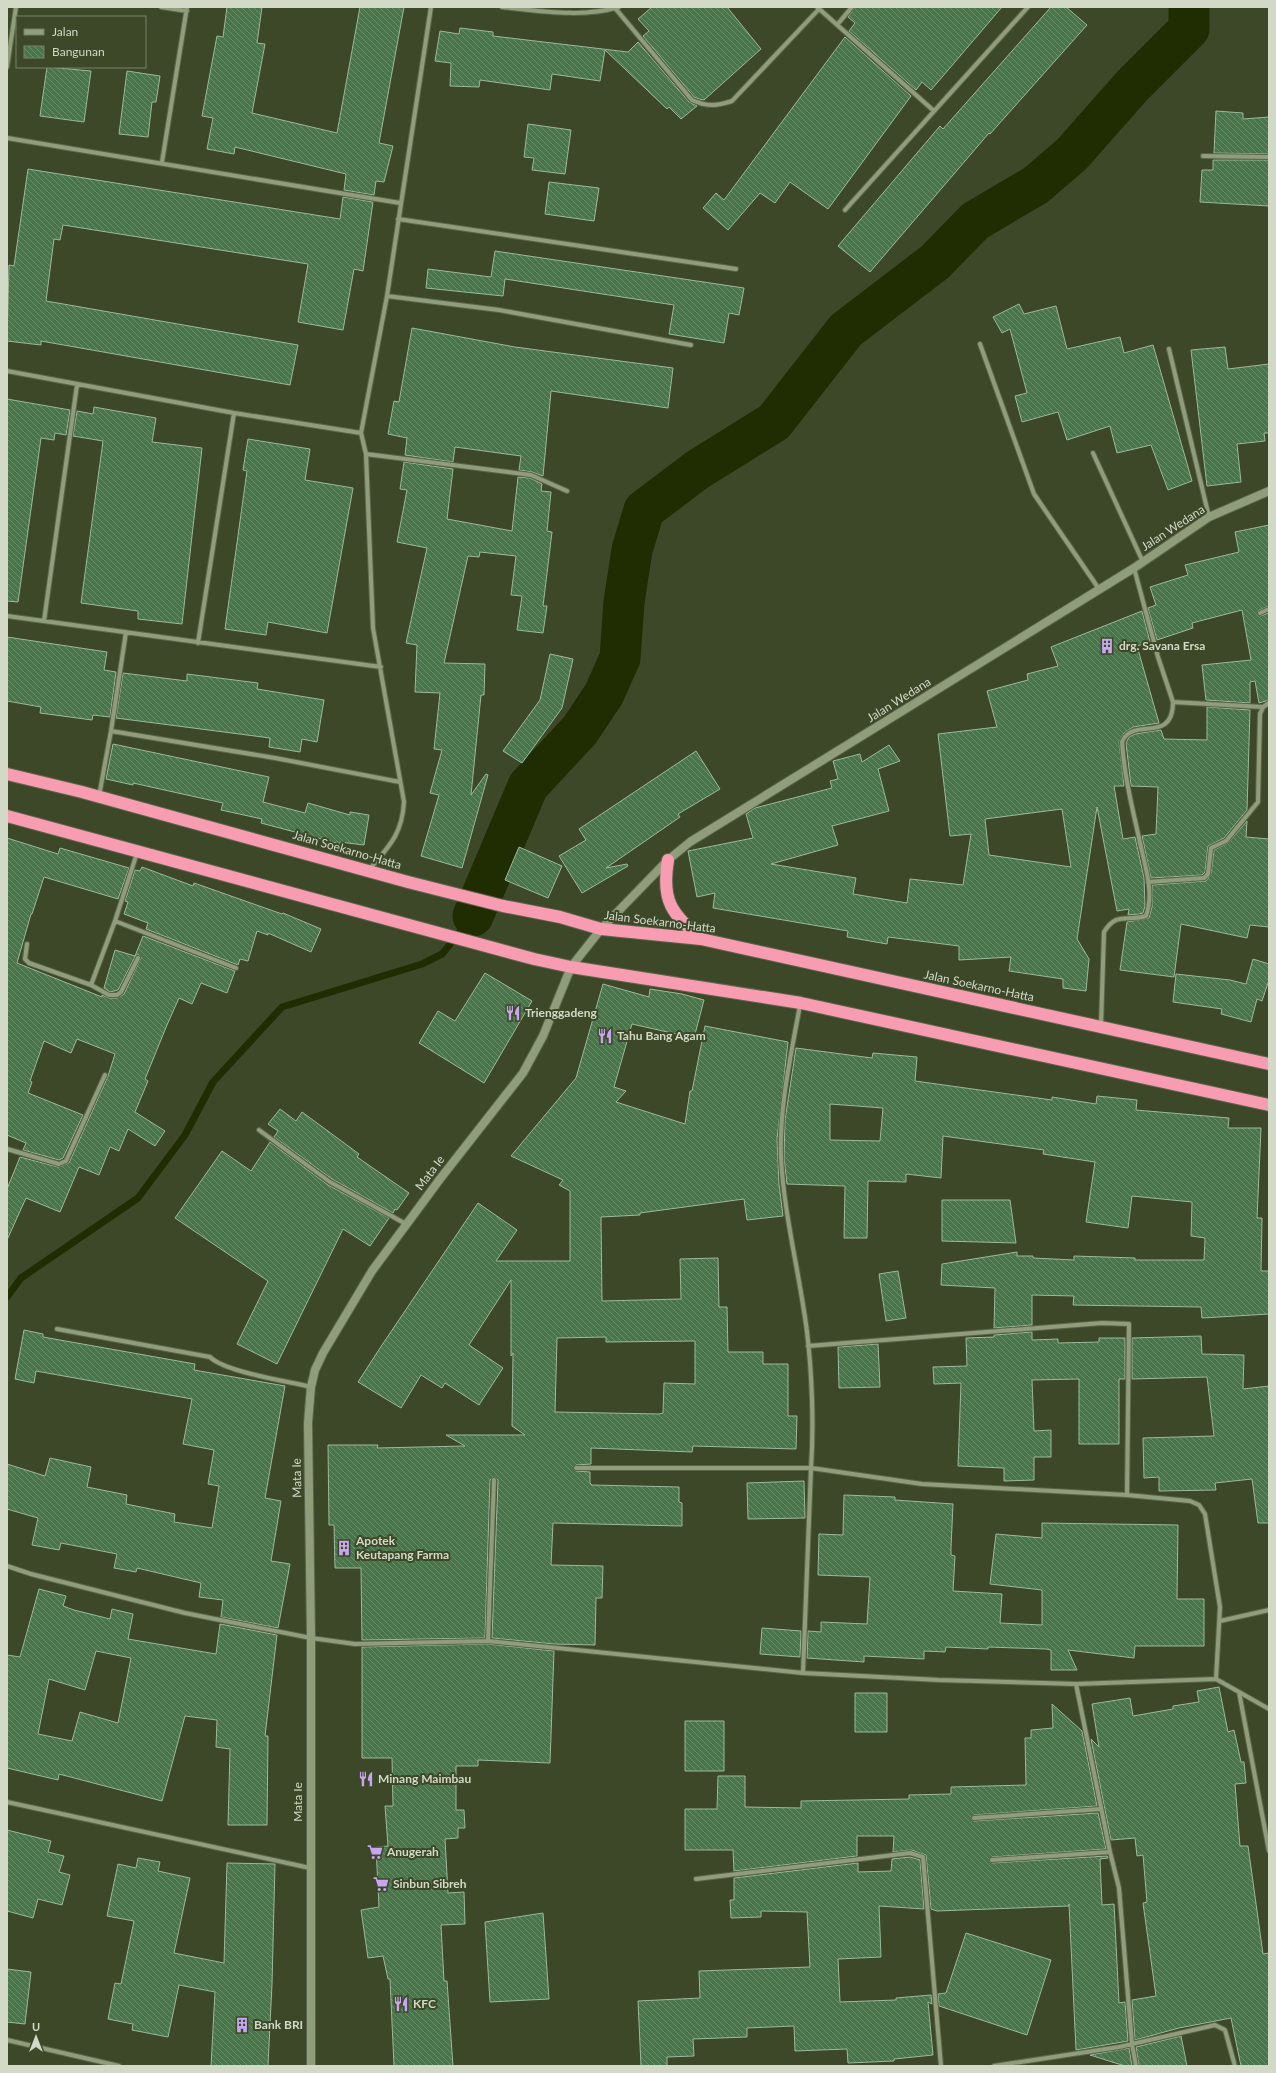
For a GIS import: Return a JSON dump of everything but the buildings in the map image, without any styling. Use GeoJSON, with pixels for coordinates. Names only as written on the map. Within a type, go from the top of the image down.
{"type":"FeatureCollection","features":[{"type":"Feature","properties":{"kind":"highway","name":"Jalan Soekarno-Hatta"},"geometry":{"type":"LineString","coordinates":[[7,774],[98,796],[408,882],[503,906],[560,917],[601,930],[702,939],[1269,1064]]}},
{"type":"Feature","properties":{"kind":"highway"},"geometry":{"type":"LineString","coordinates":[[7,816],[534,959],[572,967],[801,1003],[1269,1105]]}},
{"type":"Feature","properties":{"kind":"highway"},"geometry":{"type":"LineString","coordinates":[[668,860],[665,882],[667,896],[671,907],[675,915],[702,939]]}},
{"type":"Feature","properties":{"kind":"street"},"geometry":{"type":"LineString","coordinates":[[7,68],[16,7]]}},
{"type":"Feature","properties":{"kind":"street"},"geometry":{"type":"LineString","coordinates":[[161,7],[187,9],[162,162]]}},
{"type":"Feature","properties":{"kind":"street"},"geometry":{"type":"LineString","coordinates":[[369,870],[392,842],[402,821],[404,802],[374,628],[366,454],[361,433],[387,296],[431,7]]}},
{"type":"Feature","properties":{"kind":"street"},"geometry":{"type":"LineString","coordinates":[[502,7],[561,13],[596,12],[617,8],[692,100],[710,106],[720,105],[732,101],[818,8],[934,111]]}},
{"type":"Feature","properties":{"kind":"street"},"geometry":{"type":"LineString","coordinates":[[837,25],[852,7]]}},
{"type":"Feature","properties":{"kind":"street"},"geometry":{"type":"LineString","coordinates":[[845,210],[1028,7]]}},
{"type":"Feature","properties":{"kind":"street"},"geometry":{"type":"LineString","coordinates":[[7,138],[162,162],[400,203]]}},
{"type":"Feature","properties":{"kind":"street"},"geometry":{"type":"LineString","coordinates":[[1203,156],[1269,158]]}},
{"type":"Feature","properties":{"kind":"street"},"geometry":{"type":"LineString","coordinates":[[398,219],[736,270]]}},
{"type":"Feature","properties":{"kind":"street"},"geometry":{"type":"LineString","coordinates":[[387,296],[499,310],[691,345]]}},
{"type":"Feature","properties":{"kind":"street"},"geometry":{"type":"LineString","coordinates":[[980,344],[1034,494],[1099,590]]}},
{"type":"Feature","properties":{"kind":"street"},"geometry":{"type":"LineString","coordinates":[[1169,349],[1210,517]]}},
{"type":"Feature","properties":{"kind":"street"},"geometry":{"type":"LineString","coordinates":[[7,371],[234,414],[361,433]]}},
{"type":"Feature","properties":{"kind":"street"},"geometry":{"type":"LineString","coordinates":[[44,621],[77,385]]}},
{"type":"Feature","properties":{"kind":"street"},"geometry":{"type":"LineString","coordinates":[[198,643],[234,414]]}},
{"type":"Feature","properties":{"kind":"street"},"geometry":{"type":"LineString","coordinates":[[1093,453],[1143,562]]}},
{"type":"Feature","properties":{"kind":"street"},"geometry":{"type":"LineString","coordinates":[[366,454],[531,475],[567,492]]}},
{"type":"Feature","properties":{"kind":"street","name":"Jalan Wedana"},"geometry":{"type":"LineString","coordinates":[[572,967],[601,930],[668,860],[690,842],[1099,590],[1210,517],[1269,491]]}},
{"type":"Feature","properties":{"kind":"street"},"geometry":{"type":"LineString","coordinates":[[1100,1027],[1104,932],[1110,923],[1120,918],[1137,919],[1146,916],[1150,906],[1150,892],[1122,742],[1124,735],[1130,731],[1160,727],[1167,723],[1171,718],[1173,702],[1158,657],[1134,568]]}},
{"type":"Feature","properties":{"kind":"street"},"geometry":{"type":"LineString","coordinates":[[1260,613],[1269,610]]}},
{"type":"Feature","properties":{"kind":"street"},"geometry":{"type":"LineString","coordinates":[[7,616],[381,667]]}},
{"type":"Feature","properties":{"kind":"street"},"geometry":{"type":"LineString","coordinates":[[98,796],[111,731],[126,632]]}},
{"type":"Feature","properties":{"kind":"street"},"geometry":{"type":"LineString","coordinates":[[1173,702],[1263,707]]}},
{"type":"Feature","properties":{"kind":"street"},"geometry":{"type":"LineString","coordinates":[[1148,882],[1204,878],[1208,874],[1211,848],[1229,838],[1258,802],[1260,714],[1263,707],[1269,703]]}},
{"type":"Feature","properties":{"kind":"street"},"geometry":{"type":"LineString","coordinates":[[111,731],[275,758],[400,782]]}},
{"type":"Feature","properties":{"kind":"street"},"geometry":{"type":"LineString","coordinates":[[91,985],[115,921],[137,852]]}},
{"type":"Feature","properties":{"kind":"street"},"geometry":{"type":"LineString","coordinates":[[115,921],[236,968]]}},
{"type":"Feature","properties":{"kind":"street"},"geometry":{"type":"LineString","coordinates":[[27,944],[25,960],[29,963],[91,985],[109,995],[117,995],[121,992],[138,958]]}},
{"type":"Feature","properties":{"kind":"street","name":"Mata Ie"},"geometry":{"type":"LineString","coordinates":[[311,2066],[311,1638],[308,1423],[311,1387],[315,1370],[323,1353],[372,1271],[523,1073],[543,1036],[572,967]]}},
{"type":"Feature","properties":{"kind":"street"},"geometry":{"type":"LineString","coordinates":[[801,1003],[787,1075],[781,1153],[808,1346],[813,1442],[803,1673]]}},
{"type":"Feature","properties":{"kind":"street"},"geometry":{"type":"LineString","coordinates":[[7,1150],[59,1164],[66,1161],[105,1075]]}},
{"type":"Feature","properties":{"kind":"street"},"geometry":{"type":"LineString","coordinates":[[258,1130],[330,1182],[407,1225]]}},
{"type":"Feature","properties":{"kind":"street"},"geometry":{"type":"LineString","coordinates":[[808,1346],[1102,1323],[1129,1324],[1127,1495]]}},
{"type":"Feature","properties":{"kind":"street"},"geometry":{"type":"LineString","coordinates":[[58,1329],[210,1357],[214,1361],[234,1369],[311,1387]]}},
{"type":"Feature","properties":{"kind":"street"},"geometry":{"type":"LineString","coordinates":[[576,1468],[811,1468],[922,1484],[1127,1495],[1190,1501],[1199,1505],[1205,1514],[1220,1621],[1216,1679]]}},
{"type":"Feature","properties":{"kind":"street"},"geometry":{"type":"LineString","coordinates":[[488,1641],[494,1480]]}},
{"type":"Feature","properties":{"kind":"street"},"geometry":{"type":"LineString","coordinates":[[7,1566],[31,1574],[185,1613],[311,1638],[355,1644],[488,1641],[803,1673],[1076,1684],[1216,1679],[1269,1709]]}},
{"type":"Feature","properties":{"kind":"street"},"geometry":{"type":"LineString","coordinates":[[1220,1621],[1269,1610]]}},
{"type":"Feature","properties":{"kind":"street"},"geometry":{"type":"LineString","coordinates":[[1076,1684],[1100,1809],[1119,1888],[1132,2044],[1136,2066]]}},
{"type":"Feature","properties":{"kind":"street"},"geometry":{"type":"LineString","coordinates":[[1239,1692],[1269,1851]]}},
{"type":"Feature","properties":{"kind":"street"},"geometry":{"type":"LineString","coordinates":[[7,1802],[310,1868]]}},
{"type":"Feature","properties":{"kind":"street"},"geometry":{"type":"LineString","coordinates":[[974,1818],[1100,1809]]}},
{"type":"Feature","properties":{"kind":"street"},"geometry":{"type":"LineString","coordinates":[[992,1860],[1110,1852]]}},
{"type":"Feature","properties":{"kind":"street"},"geometry":{"type":"LineString","coordinates":[[696,1879],[910,1853],[923,1857],[941,2066]]}},
{"type":"Feature","properties":{"kind":"street"},"geometry":{"type":"LineString","coordinates":[[994,2066],[1023,2064],[1132,2044],[1215,2025],[1225,2030],[1234,2066]]}},
{"type":"Feature","properties":{"kind":"street"},"geometry":{"type":"LineString","coordinates":[[7,2040],[119,2066]]}},
{"type":"Feature","properties":{"kind":"waterway"},"geometry":{"type":"LineString","coordinates":[[473,916],[528,786],[580,730],[604,694],[620,658],[624,602],[632,550],[644,510],[697,470],[774,422],[846,330],[935,262],[975,221],[1036,185],[1072,154],[1132,86],[1189,29],[1189,7]]}},
{"type":"Feature","properties":{"kind":"waterway"},"geometry":{"type":"LineString","coordinates":[[7,1297],[21,1278],[138,1198],[185,1135],[213,1082],[282,1007],[422,964],[442,954],[473,916]]}},
{"type":"Feature","properties":{"kind":"place","name":"drg. Savana Ersa"},"geometry":{"type":"Point","coordinates":[1107,646]}},
{"type":"Feature","properties":{"kind":"place","name":"Trienggadeng"},"geometry":{"type":"Point","coordinates":[513,1013]}},
{"type":"Feature","properties":{"kind":"place","name":"Tahu Bang Agam"},"geometry":{"type":"Point","coordinates":[605,1036]}},
{"type":"Feature","properties":{"kind":"place","name":"Apotek Keutapang Farma"},"geometry":{"type":"Point","coordinates":[344,1548]}},
{"type":"Feature","properties":{"kind":"place","name":"Minang Maimbau"},"geometry":{"type":"Point","coordinates":[366,1779]}},
{"type":"Feature","properties":{"kind":"place","name":"Anugerah"},"geometry":{"type":"Point","coordinates":[375,1852]}},
{"type":"Feature","properties":{"kind":"place","name":"Sinbun Sibreh"},"geometry":{"type":"Point","coordinates":[381,1884]}},
{"type":"Feature","properties":{"kind":"place","name":"KFC"},"geometry":{"type":"Point","coordinates":[401,2004]}},
{"type":"Feature","properties":{"kind":"place","name":"Bank BRI"},"geometry":{"type":"Point","coordinates":[242,2025]}}]}
